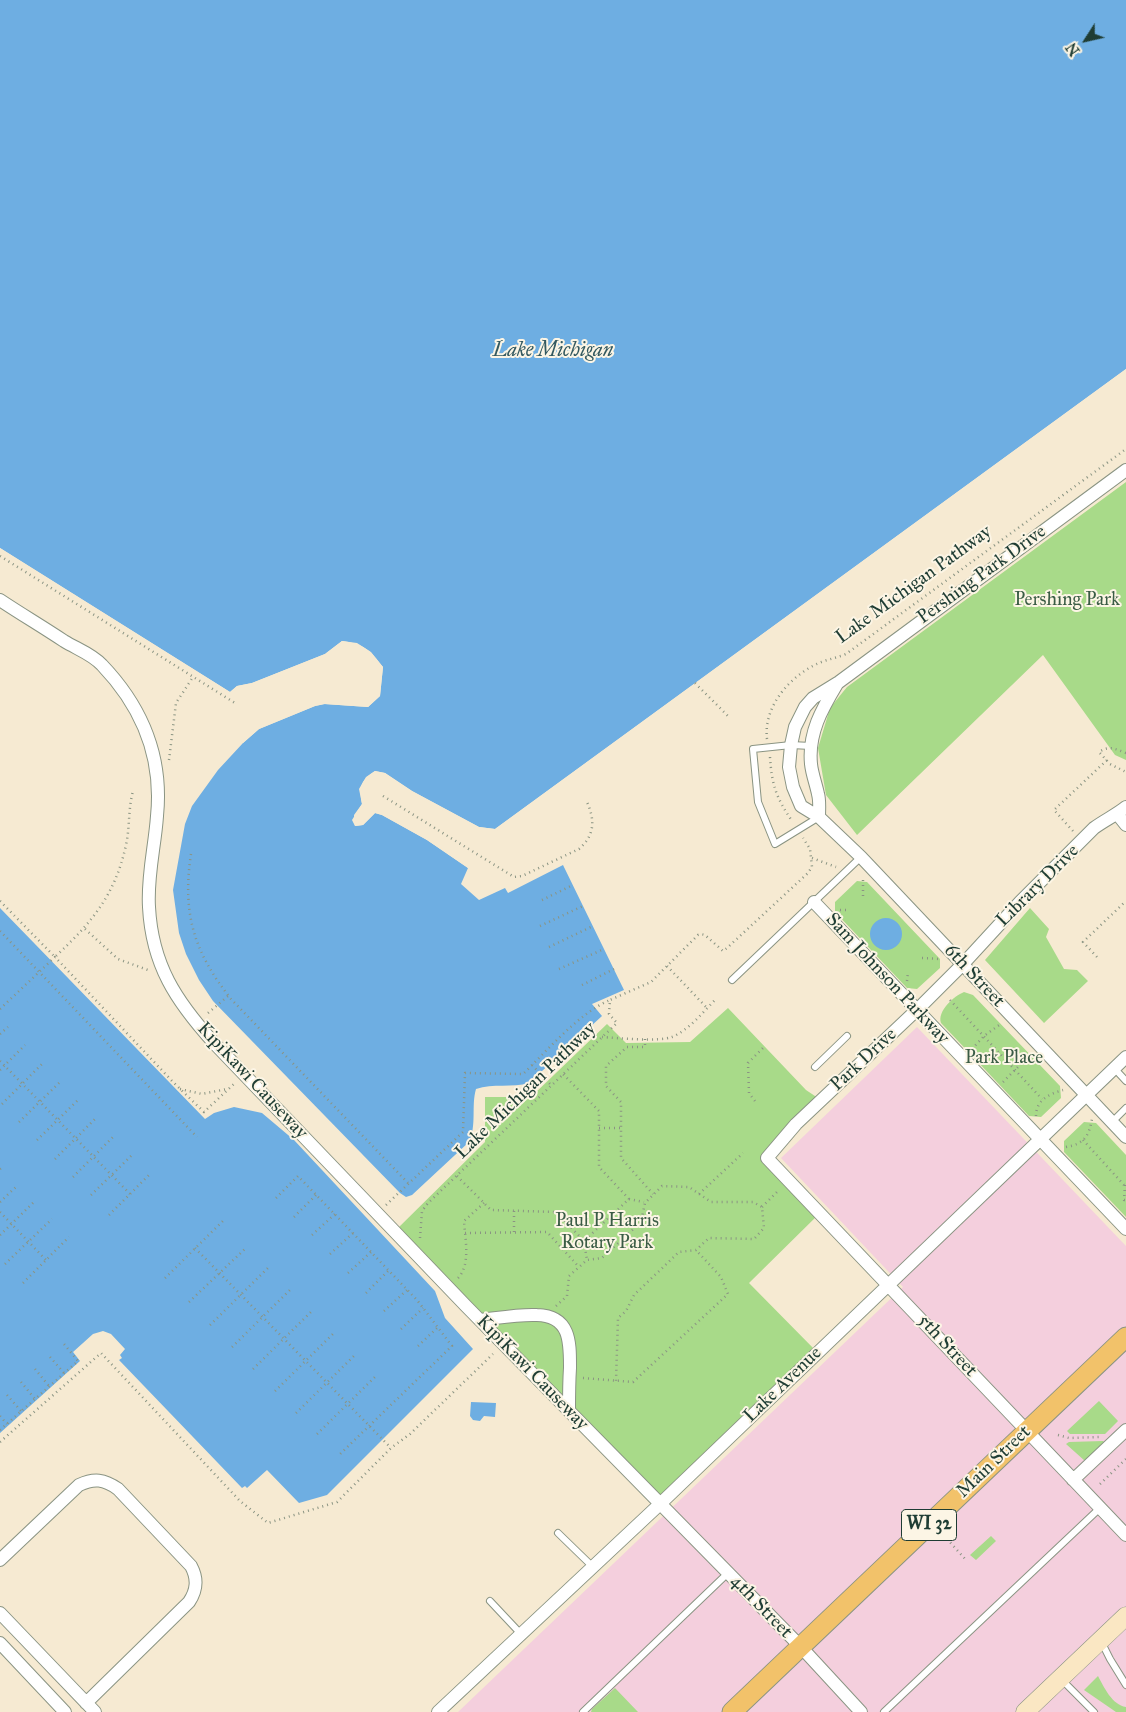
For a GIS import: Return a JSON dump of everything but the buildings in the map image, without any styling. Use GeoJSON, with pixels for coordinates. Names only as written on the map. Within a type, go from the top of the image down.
{"type":"FeatureCollection","features":[{"type":"Feature","properties":{"kind":"main road","name":"Main Street"},"geometry":{"type":"LineString","coordinates":[[732,1712],[1126,1337]]}},
{"type":"Feature","properties":{"kind":"street","name":"Pershing Park Drive"},"geometry":{"type":"LineString","coordinates":[[791,745],[795,727],[805,707],[813,698],[839,682],[1126,470]]}},
{"type":"Feature","properties":{"kind":"street","name":"KipiKawi Causeway"},"geometry":{"type":"LineString","coordinates":[[0,600],[100,663],[127,694],[148,733],[158,784],[157,818],[151,860],[148,908],[161,967],[168,983],[184,1008],[244,1074],[480,1320],[660,1504]]}},
{"type":"Feature","properties":{"kind":"street","name":"Pershing Park Drive"},"geometry":{"type":"LineString","coordinates":[[811,746],[816,723],[839,682]]}},
{"type":"Feature","properties":{"kind":"street","name":"6th Street"},"geometry":{"type":"LineString","coordinates":[[791,745],[789,767],[793,787],[801,806],[819,817],[861,857],[1126,1137]]}},
{"type":"Feature","properties":{"kind":"street"},"geometry":{"type":"LineString","coordinates":[[811,746],[811,765],[819,796],[819,817]]}},
{"type":"Feature","properties":{"kind":"street","name":"Library Drive"},"geometry":{"type":"LineString","coordinates":[[963,964],[1020,902],[1094,828],[1122,811],[1126,825]]}},
{"type":"Feature","properties":{"kind":"street","name":"Sam Johnson Parkway"},"geometry":{"type":"LineString","coordinates":[[814,902],[1126,1229]]}},
{"type":"Feature","properties":{"kind":"street","name":"Park Drive"},"geometry":{"type":"LineString","coordinates":[[767,1158],[796,1124],[963,964]]}},
{"type":"Feature","properties":{"kind":"street","name":"Lake Avenue"},"geometry":{"type":"LineString","coordinates":[[438,1712],[660,1504],[1126,1057]]}},
{"type":"Feature","properties":{"kind":"street","name":"5th Street"},"geometry":{"type":"LineString","coordinates":[[767,1158],[1126,1535]]}},
{"type":"Feature","properties":{"kind":"street"},"geometry":{"type":"LineString","coordinates":[[480,1320],[538,1314],[552,1317],[564,1326],[568,1335],[570,1350],[569,1411]]}},
{"type":"Feature","properties":{"kind":"street"},"geometry":{"type":"LineString","coordinates":[[1073,1480],[1126,1430]]}},
{"type":"Feature","properties":{"kind":"street"},"geometry":{"type":"LineString","coordinates":[[0,1560],[79,1484],[88,1480],[99,1479],[109,1482],[118,1489],[191,1566],[195,1573],[196,1583],[194,1593],[189,1602],[90,1707],[0,1613]]}},
{"type":"Feature","properties":{"kind":"street","name":"4th Street"},"geometry":{"type":"LineString","coordinates":[[660,1504],[861,1712]]}},
{"type":"Feature","properties":{"kind":"street"},"geometry":{"type":"LineString","coordinates":[[1025,1712],[1126,1616]]}},
{"type":"Feature","properties":{"kind":"street"},"geometry":{"type":"LineString","coordinates":[[0,1643],[65,1712]]}},
{"type":"Feature","properties":{"kind":"lane"},"geometry":{"type":"LineString","coordinates":[[811,746],[791,745],[753,749],[758,802],[774,844],[819,817]]}},
{"type":"Feature","properties":{"kind":"lane"},"geometry":{"type":"LineString","coordinates":[[732,980],[861,857]]}},
{"type":"Feature","properties":{"kind":"lane"},"geometry":{"type":"LineString","coordinates":[[814,1067],[847,1036]]}},
{"type":"Feature","properties":{"kind":"lane"},"geometry":{"type":"LineString","coordinates":[[1114,1068],[1126,1080]]}},
{"type":"Feature","properties":{"kind":"lane"},"geometry":{"type":"LineString","coordinates":[[1112,1122],[1126,1108]]}},
{"type":"Feature","properties":{"kind":"lane"},"geometry":{"type":"LineString","coordinates":[[884,1712],[1100,1508]]}},
{"type":"Feature","properties":{"kind":"lane"},"geometry":{"type":"LineString","coordinates":[[558,1533],[593,1567]]}},
{"type":"Feature","properties":{"kind":"lane"},"geometry":{"type":"LineString","coordinates":[[583,1712],[728,1573]]}},
{"type":"Feature","properties":{"kind":"lane"},"geometry":{"type":"LineString","coordinates":[[490,1601],[521,1634]]}},
{"type":"Feature","properties":{"kind":"lane"},"geometry":{"type":"LineString","coordinates":[[1101,1640],[1112,1665],[1126,1686]]}},
{"type":"Feature","properties":{"kind":"lane"},"geometry":{"type":"LineString","coordinates":[[1060,1678],[1094,1712]]}},
{"type":"Feature","properties":{"kind":"path","name":"Lake Michigan Pathway"},"geometry":{"type":"LineString","coordinates":[[812,858],[810,849],[777,798],[772,779],[767,730],[769,714],[783,691],[792,681],[814,665],[846,654],[1126,448]]}},
{"type":"Feature","properties":{"kind":"path"},"geometry":{"type":"LineString","coordinates":[[0,556],[235,703]]}},
{"type":"Feature","properties":{"kind":"path"},"geometry":{"type":"LineString","coordinates":[[168,765],[176,702],[193,677]]}},
{"type":"Feature","properties":{"kind":"path"},"geometry":{"type":"LineString","coordinates":[[695,683],[730,718]]}},
{"type":"Feature","properties":{"kind":"path"},"geometry":{"type":"LineString","coordinates":[[1126,753],[1113,748],[1105,748],[1099,752],[1110,764],[1126,772]]}},
{"type":"Feature","properties":{"kind":"path"},"geometry":{"type":"LineString","coordinates":[[1074,831],[1054,810],[1106,760]]}},
{"type":"Feature","properties":{"kind":"path"},"geometry":{"type":"LineString","coordinates":[[0,1009],[84,928],[111,890],[121,866],[127,843],[130,823],[129,805],[133,791]]}},
{"type":"Feature","properties":{"kind":"path"},"geometry":{"type":"LineString","coordinates":[[383,796],[514,877],[522,876],[579,849],[585,844],[593,827],[593,816],[587,802]]}},
{"type":"Feature","properties":{"kind":"path"},"geometry":{"type":"LineString","coordinates":[[191,854],[188,877],[188,903],[193,930],[202,955],[210,969],[228,995],[408,1184]]}},
{"type":"Feature","properties":{"kind":"path"},"geometry":{"type":"LineString","coordinates":[[378,1213],[463,1132],[466,1073],[524,1074],[583,1016],[597,1006],[651,982],[694,938],[701,934],[709,938],[719,949],[725,950],[808,873],[812,867],[812,858],[837,867]]}},
{"type":"Feature","properties":{"kind":"path"},"geometry":{"type":"LineString","coordinates":[[863,876],[863,896]]}},
{"type":"Feature","properties":{"kind":"path"},"geometry":{"type":"LineString","coordinates":[[542,900],[573,885]]}},
{"type":"Feature","properties":{"kind":"path"},"geometry":{"type":"LineString","coordinates":[[1097,957],[1083,942],[1126,900]]}},
{"type":"Feature","properties":{"kind":"path"},"geometry":{"type":"LineString","coordinates":[[0,901],[204,1112],[244,1074]]}},
{"type":"Feature","properties":{"kind":"path"},"geometry":{"type":"LineString","coordinates":[[540,926],[583,906]]}},
{"type":"Feature","properties":{"kind":"path"},"geometry":{"type":"LineString","coordinates":[[550,947],[593,926]]}},
{"type":"Feature","properties":{"kind":"path"},"geometry":{"type":"LineString","coordinates":[[84,928],[118,959],[149,970],[161,967]]}},
{"type":"Feature","properties":{"kind":"path"},"geometry":{"type":"LineString","coordinates":[[0,931],[197,1136]]}},
{"type":"Feature","properties":{"kind":"path"},"geometry":{"type":"LineString","coordinates":[[559,969],[604,949]]}},
{"type":"Feature","properties":{"kind":"path"},"geometry":{"type":"LineString","coordinates":[[922,958],[944,960]]}},
{"type":"Feature","properties":{"kind":"path"},"geometry":{"type":"LineString","coordinates":[[667,966],[707,1008]]}},
{"type":"Feature","properties":{"kind":"path"},"geometry":{"type":"LineString","coordinates":[[582,985],[614,969]]}},
{"type":"Feature","properties":{"kind":"path"},"geometry":{"type":"LineString","coordinates":[[208,1013],[228,995]]}},
{"type":"Feature","properties":{"kind":"path","name":"Lake Michigan Pathway"},"geometry":{"type":"LineString","coordinates":[[425,1244],[419,1237],[422,1211],[457,1175],[617,1023],[609,1014],[610,1000]]}},
{"type":"Feature","properties":{"kind":"path"},"geometry":{"type":"LineString","coordinates":[[602,1037],[670,1038],[684,1030],[716,1000]]}},
{"type":"Feature","properties":{"kind":"path"},"geometry":{"type":"LineString","coordinates":[[950,1000],[1042,1099]]}},
{"type":"Feature","properties":{"kind":"path"},"geometry":{"type":"LineString","coordinates":[[969,1055],[984,1036],[1002,1023]]}},
{"type":"Feature","properties":{"kind":"path"},"geometry":{"type":"LineString","coordinates":[[0,1034],[8,1027]]}},
{"type":"Feature","properties":{"kind":"path"},"geometry":{"type":"LineString","coordinates":[[645,1039],[645,1047],[627,1047],[606,1066],[606,1086],[621,1102],[621,1158],[653,1194]]}},
{"type":"Feature","properties":{"kind":"path"},"geometry":{"type":"LineString","coordinates":[[0,1070],[25,1045]]}},
{"type":"Feature","properties":{"kind":"path"},"geometry":{"type":"LineString","coordinates":[[755,1101],[749,1093],[748,1062],[762,1048]]}},
{"type":"Feature","properties":{"kind":"path"},"geometry":{"type":"LineString","coordinates":[[1000,1087],[1006,1077],[1025,1060],[1034,1055]]}},
{"type":"Feature","properties":{"kind":"path"},"geometry":{"type":"LineString","coordinates":[[0,1061],[130,1194]]}},
{"type":"Feature","properties":{"kind":"path"},"geometry":{"type":"LineString","coordinates":[[2,1104],[43,1063]]}},
{"type":"Feature","properties":{"kind":"path"},"geometry":{"type":"LineString","coordinates":[[532,1066],[551,1085]]}},
{"type":"Feature","properties":{"kind":"path"},"geometry":{"type":"LineString","coordinates":[[563,1074],[599,1112],[599,1167],[629,1199],[645,1202]]}},
{"type":"Feature","properties":{"kind":"path"},"geometry":{"type":"LineString","coordinates":[[19,1122],[61,1081]]}},
{"type":"Feature","properties":{"kind":"path"},"geometry":{"type":"LineString","coordinates":[[180,1089],[202,1094],[228,1089]]}},
{"type":"Feature","properties":{"kind":"path"},"geometry":{"type":"LineString","coordinates":[[1035,1120],[1036,1111],[1042,1099],[1053,1093],[1065,1090]]}},
{"type":"Feature","properties":{"kind":"path"},"geometry":{"type":"LineString","coordinates":[[37,1140],[78,1100]]}},
{"type":"Feature","properties":{"kind":"path"},"geometry":{"type":"LineString","coordinates":[[55,1159],[96,1118]]}},
{"type":"Feature","properties":{"kind":"path"},"geometry":{"type":"LineString","coordinates":[[1059,1145],[1066,1147],[1075,1145],[1083,1140],[1089,1133],[1092,1118]]}},
{"type":"Feature","properties":{"kind":"path"},"geometry":{"type":"LineString","coordinates":[[599,1128],[620,1128]]}},
{"type":"Feature","properties":{"kind":"path"},"geometry":{"type":"LineString","coordinates":[[73,1177],[114,1136]]}},
{"type":"Feature","properties":{"kind":"path"},"geometry":{"type":"LineString","coordinates":[[1083,1140],[1125,1185],[1124,1200],[1126,1200]]}},
{"type":"Feature","properties":{"kind":"path"},"geometry":{"type":"LineString","coordinates":[[698,1194],[743,1153]]}},
{"type":"Feature","properties":{"kind":"path"},"geometry":{"type":"LineString","coordinates":[[91,1195],[132,1155]]}},
{"type":"Feature","properties":{"kind":"path"},"geometry":{"type":"LineString","coordinates":[[109,1215],[150,1174]]}},
{"type":"Feature","properties":{"kind":"path"},"geometry":{"type":"LineString","coordinates":[[457,1175],[491,1210],[556,1212],[584,1241],[587,1260]]}},
{"type":"Feature","properties":{"kind":"path"},"geometry":{"type":"LineString","coordinates":[[276,1198],[298,1176],[407,1290],[452,1346],[338,1456]]}},
{"type":"Feature","properties":{"kind":"path"},"geometry":{"type":"LineString","coordinates":[[0,1202],[18,1185]]}},
{"type":"Feature","properties":{"kind":"path"},"geometry":{"type":"LineString","coordinates":[[556,1306],[567,1296],[569,1276],[587,1260],[602,1258],[641,1222],[645,1202],[662,1186],[689,1187],[711,1202],[753,1202],[762,1206]]}},
{"type":"Feature","properties":{"kind":"path"},"geometry":{"type":"LineString","coordinates":[[762,1206],[777,1192]]}},
{"type":"Feature","properties":{"kind":"path"},"geometry":{"type":"LineString","coordinates":[[294,1217],[316,1195]]}},
{"type":"Feature","properties":{"kind":"path"},"geometry":{"type":"LineString","coordinates":[[584,1241],[629,1199]]}},
{"type":"Feature","properties":{"kind":"path"},"geometry":{"type":"LineString","coordinates":[[0,1235],[34,1202]]}},
{"type":"Feature","properties":{"kind":"path"},"geometry":{"type":"LineString","coordinates":[[463,1285],[458,1278],[462,1274],[465,1263],[464,1221],[484,1202]]}},
{"type":"Feature","properties":{"kind":"path"},"geometry":{"type":"LineString","coordinates":[[616,1381],[618,1318],[626,1311],[634,1295],[680,1252],[696,1250],[709,1238],[754,1238],[764,1228],[762,1206]]}},
{"type":"Feature","properties":{"kind":"path"},"geometry":{"type":"LineString","coordinates":[[514,1211],[514,1232]]}},
{"type":"Feature","properties":{"kind":"path"},"geometry":{"type":"LineString","coordinates":[[0,1212],[46,1260]]}},
{"type":"Feature","properties":{"kind":"path"},"geometry":{"type":"LineString","coordinates":[[312,1235],[334,1214]]}},
{"type":"Feature","properties":{"kind":"path"},"geometry":{"type":"LineString","coordinates":[[5,1264],[52,1219]]}},
{"type":"Feature","properties":{"kind":"path"},"geometry":{"type":"LineString","coordinates":[[165,1278],[223,1221]]}},
{"type":"Feature","properties":{"kind":"path"},"geometry":{"type":"LineString","coordinates":[[464,1233],[547,1232],[579,1267]]}},
{"type":"Feature","properties":{"kind":"path"},"geometry":{"type":"LineString","coordinates":[[330,1254],[353,1233]]}},
{"type":"Feature","properties":{"kind":"path"},"geometry":{"type":"LineString","coordinates":[[23,1283],[69,1237]]}},
{"type":"Feature","properties":{"kind":"path"},"geometry":{"type":"LineString","coordinates":[[189,1302],[247,1247]]}},
{"type":"Feature","properties":{"kind":"path"},"geometry":{"type":"LineString","coordinates":[[195,1248],[391,1448]]}},
{"type":"Feature","properties":{"kind":"path"},"geometry":{"type":"LineString","coordinates":[[581,1378],[633,1382],[728,1294],[720,1277],[696,1250]]}},
{"type":"Feature","properties":{"kind":"path"},"geometry":{"type":"LineString","coordinates":[[348,1273],[371,1252]]}},
{"type":"Feature","properties":{"kind":"path"},"geometry":{"type":"LineString","coordinates":[[210,1325],[268,1268]]}},
{"type":"Feature","properties":{"kind":"path"},"geometry":{"type":"LineString","coordinates":[[366,1292],[389,1271]]}},
{"type":"Feature","properties":{"kind":"path"},"geometry":{"type":"LineString","coordinates":[[232,1347],[290,1290]]}},
{"type":"Feature","properties":{"kind":"path"},"geometry":{"type":"LineString","coordinates":[[384,1311],[407,1290]]}},
{"type":"Feature","properties":{"kind":"path"},"geometry":{"type":"LineString","coordinates":[[401,1329],[423,1308]]}},
{"type":"Feature","properties":{"kind":"path"},"geometry":{"type":"LineString","coordinates":[[253,1369],[311,1312]]}},
{"type":"Feature","properties":{"kind":"path"},"geometry":{"type":"LineString","coordinates":[[418,1346],[437,1327]]}},
{"type":"Feature","properties":{"kind":"path"},"geometry":{"type":"LineString","coordinates":[[275,1391],[333,1334]]}},
{"type":"Feature","properties":{"kind":"path"},"geometry":{"type":"LineString","coordinates":[[0,1430],[78,1361],[64,1344]]}},
{"type":"Feature","properties":{"kind":"path"},"geometry":{"type":"LineString","coordinates":[[0,1442],[101,1353],[240,1501],[268,1524],[337,1502],[391,1448],[410,1434],[493,1354]]}},
{"type":"Feature","properties":{"kind":"path"},"geometry":{"type":"LineString","coordinates":[[50,1356],[64,1373]]}},
{"type":"Feature","properties":{"kind":"path"},"geometry":{"type":"LineString","coordinates":[[296,1413],[354,1356]]}},
{"type":"Feature","properties":{"kind":"path"},"geometry":{"type":"LineString","coordinates":[[36,1369],[49,1386]]}},
{"type":"Feature","properties":{"kind":"path"},"geometry":{"type":"LineString","coordinates":[[316,1434],[375,1377]]}},
{"type":"Feature","properties":{"kind":"path"},"geometry":{"type":"LineString","coordinates":[[21,1382],[35,1399]]}},
{"type":"Feature","properties":{"kind":"path"},"geometry":{"type":"LineString","coordinates":[[7,1395],[21,1412]]}},
{"type":"Feature","properties":{"kind":"path"},"geometry":{"type":"LineString","coordinates":[[0,1416],[7,1424]]}},
{"type":"Feature","properties":{"kind":"path"},"geometry":{"type":"LineString","coordinates":[[1058,1435],[1069,1438],[1106,1437]]}},
{"type":"Feature","properties":{"kind":"path"},"geometry":{"type":"LineString","coordinates":[[1100,1484],[1126,1459]]}},
{"type":"Feature","properties":{"kind":"path"},"geometry":{"type":"LineString","coordinates":[[947,1540],[968,1561]]}},
{"type":"Feature","properties":{"kind":"shaded area"},"geometry":{"type":"Polygon","coordinates":[[[917,1027],[1126,1246],[1126,1712],[458,1712],[903,1287],[781,1158],[917,1027]]]}},
{"type":"Feature","properties":{"kind":"green space","name":"Pershing Park"},"geometry":{"type":"Polygon","coordinates":[[[1126,482],[1126,760],[1115,755],[1043,655],[857,835],[826,795],[818,748],[830,708],[847,687],[1126,482]]]}},
{"type":"Feature","properties":{"kind":"green space"},"geometry":{"type":"Polygon","coordinates":[[[857,881],[867,882],[940,959],[940,968],[917,989],[907,988],[835,912],[835,902],[857,881]]]}},
{"type":"Feature","properties":{"kind":"green space"},"geometry":{"type":"Polygon","coordinates":[[[1030,908],[1049,929],[1046,937],[1064,969],[1077,970],[1088,981],[1044,1023],[985,960],[1030,908]]]}},
{"type":"Feature","properties":{"kind":"green space","name":"Park Place"},"geometry":{"type":"Polygon","coordinates":[[[964,992],[973,995],[1060,1086],[1061,1098],[1041,1117],[1029,1116],[941,1023],[940,1018],[944,1009],[951,1000],[964,992]]]}},
{"type":"Feature","properties":{"kind":"green space","name":"Paul P Harris Rotary Park"},"geometry":{"type":"Polygon","coordinates":[[[728,1008],[806,1090],[821,1100],[767,1158],[820,1213],[749,1283],[817,1352],[660,1504],[395,1231],[485,1142],[485,1097],[531,1097],[607,1024],[626,1043],[690,1042],[728,1008]]]}},
{"type":"Feature","properties":{"kind":"green space"},"geometry":{"type":"Polygon","coordinates":[[[1084,1122],[1096,1123],[1126,1155],[1126,1217],[1064,1152],[1064,1141],[1084,1122]]]}},
{"type":"Feature","properties":{"kind":"green space"},"geometry":{"type":"Polygon","coordinates":[[[1099,1401],[1118,1421],[1105,1434],[1070,1434],[1067,1431],[1099,1401]]]}},
{"type":"Feature","properties":{"kind":"green space"},"geometry":{"type":"Polygon","coordinates":[[[1103,1441],[1105,1443],[1085,1461],[1066,1444],[1069,1442],[1103,1441]]]}},
{"type":"Feature","properties":{"kind":"green space"},"geometry":{"type":"Polygon","coordinates":[[[991,1536],[996,1541],[976,1560],[970,1555],[991,1536]]]}},
{"type":"Feature","properties":{"kind":"green space"},"geometry":{"type":"Polygon","coordinates":[[[1098,1676],[1113,1699],[1121,1706],[1126,1707],[1126,1712],[1116,1712],[1084,1690],[1098,1676]]]}},
{"type":"Feature","properties":{"kind":"green space"},"geometry":{"type":"Polygon","coordinates":[[[615,1688],[638,1712],[591,1712],[592,1709],[615,1688]]]}},
{"type":"Feature","properties":{"kind":"water","name":"Lake Michigan"},"geometry":{"type":"Polygon","coordinates":[[[0,0],[1126,0],[1126,369],[495,829],[479,827],[412,791],[385,773],[375,771],[364,781],[361,789],[362,804],[354,815],[355,826],[363,825],[375,813],[427,840],[468,868],[461,884],[479,900],[505,888],[508,893],[563,865],[624,990],[592,1004],[602,1016],[529,1083],[489,1086],[476,1089],[473,1129],[469,1142],[412,1195],[406,1197],[400,1193],[213,1001],[199,980],[186,954],[179,933],[173,890],[185,824],[192,806],[218,770],[243,743],[259,729],[315,706],[324,704],[368,707],[380,696],[383,667],[366,649],[356,644],[342,641],[325,654],[252,683],[237,686],[230,692],[0,548],[0,0]]]}},
{"type":"Feature","properties":{"kind":"water"},"geometry":{"type":"Polygon","coordinates":[[[0,908],[205,1119],[214,1113],[234,1107],[262,1113],[294,1140],[435,1291],[445,1318],[473,1349],[327,1495],[299,1503],[267,1470],[247,1488],[245,1486],[242,1488],[119,1360],[122,1358],[120,1355],[125,1349],[111,1334],[103,1331],[93,1334],[73,1352],[80,1361],[0,1433],[0,908]]]}},
{"type":"Feature","properties":{"kind":"water"},"geometry":{"type":"Polygon","coordinates":[[[886,918],[892,919],[897,923],[901,928],[901,940],[897,945],[892,949],[886,950],[880,949],[875,945],[871,940],[870,934],[871,928],[875,923],[880,919],[886,918]]]}},
{"type":"Feature","properties":{"kind":"water"},"geometry":{"type":"Polygon","coordinates":[[[471,1402],[496,1403],[495,1417],[484,1416],[480,1421],[473,1420],[470,1416],[471,1402]]]}},
{"type":"Feature","properties":{"kind":"pier"},"geometry":{"type":"Polygon","coordinates":[[[1126,369],[1126,372],[496,831],[478,829],[411,794],[384,775],[376,773],[368,779],[362,789],[365,805],[355,820],[356,823],[361,823],[374,811],[383,812],[428,838],[469,866],[468,868],[427,840],[382,815],[375,813],[363,825],[355,826],[352,820],[362,804],[359,789],[366,777],[375,771],[385,773],[412,791],[479,827],[495,829],[1126,369]]]}},
{"type":"Feature","properties":{"kind":"pier"},"geometry":{"type":"Polygon","coordinates":[[[0,548],[230,692],[237,686],[252,683],[325,654],[342,641],[357,643],[371,652],[383,667],[380,696],[368,707],[325,704],[315,706],[259,729],[243,743],[241,742],[258,727],[314,704],[325,702],[367,704],[378,695],[381,668],[369,654],[356,646],[342,644],[326,656],[253,686],[238,688],[230,694],[0,551],[0,548]]]}}]}
